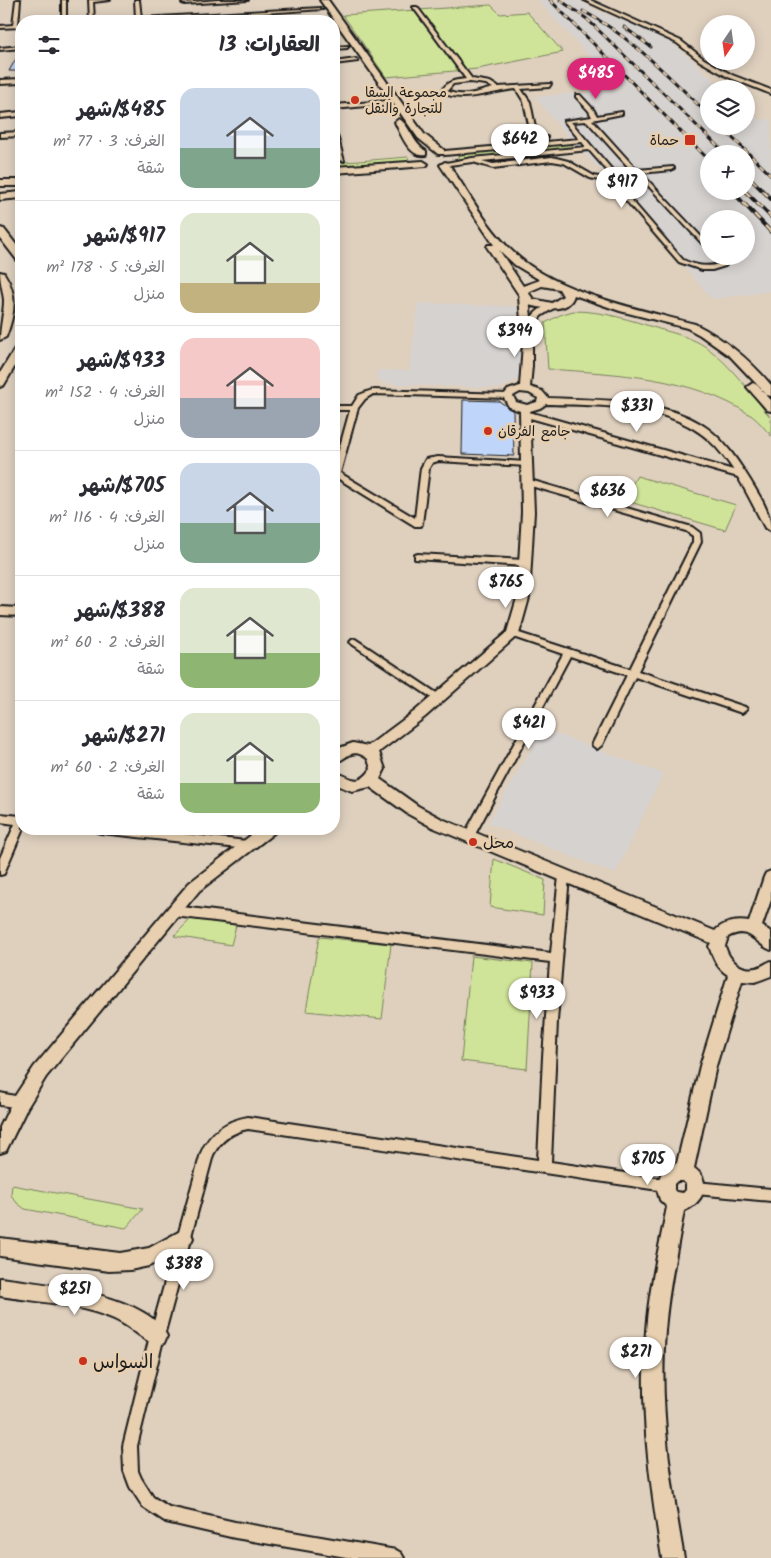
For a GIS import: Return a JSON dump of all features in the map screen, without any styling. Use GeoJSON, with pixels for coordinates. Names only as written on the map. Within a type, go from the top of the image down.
{"type":"FeatureCollection","features":[{"type":"Feature","properties":{"kind":"main road"},"geometry":{"type":"LineString","coordinates":[[315,0],[325,15]]}},
{"type":"Feature","properties":{"kind":"main road"},"geometry":{"type":"LineString","coordinates":[[324,0],[335,15]]}},
{"type":"Feature","properties":{"kind":"main road"},"geometry":{"type":"LineString","coordinates":[[340,22],[421,136],[451,159],[340,158]]}},
{"type":"Feature","properties":{"kind":"main road"},"geometry":{"type":"LineString","coordinates":[[340,37],[386,103],[497,241],[518,262],[563,287],[568,292],[569,297],[556,305]]}},
{"type":"Feature","properties":{"kind":"main road"},"geometry":{"type":"LineString","coordinates":[[340,169],[430,159],[443,153]]}},
{"type":"Feature","properties":{"kind":"main road"},"geometry":{"type":"LineString","coordinates":[[405,154],[430,159],[514,278],[524,297],[534,304],[597,307],[656,324],[704,341],[730,360],[771,407]]}},
{"type":"Feature","properties":{"kind":"main road"},"geometry":{"type":"LineString","coordinates":[[0,183],[15,183]]}},
{"type":"Feature","properties":{"kind":"main road"},"geometry":{"type":"LineString","coordinates":[[0,197],[15,195]]}},
{"type":"Feature","properties":{"kind":"main road"},"geometry":{"type":"LineString","coordinates":[[0,231],[15,250]]}},
{"type":"Feature","properties":{"kind":"main road"},"geometry":{"type":"LineString","coordinates":[[0,275],[7,284],[10,294],[8,314],[0,338]]}},
{"type":"Feature","properties":{"kind":"main road"},"geometry":{"type":"LineString","coordinates":[[524,297],[524,291],[534,284],[553,284],[691,326],[729,348],[771,392]]}},
{"type":"Feature","properties":{"kind":"main road"},"geometry":{"type":"LineString","coordinates":[[0,383],[15,357]]}},
{"type":"Feature","properties":{"kind":"street"},"geometry":{"type":"LineString","coordinates":[[16,15],[18,0]]}},
{"type":"Feature","properties":{"kind":"street"},"geometry":{"type":"LineString","coordinates":[[64,0],[64,15]]}},
{"type":"Feature","properties":{"kind":"street"},"geometry":{"type":"LineString","coordinates":[[92,15],[92,0],[108,0]]}},
{"type":"Feature","properties":{"kind":"street"},"geometry":{"type":"LineString","coordinates":[[137,0],[138,15]]}},
{"type":"Feature","properties":{"kind":"street"},"geometry":{"type":"LineString","coordinates":[[186,15],[183,2],[245,0],[248,13]]}},
{"type":"Feature","properties":{"kind":"street"},"geometry":{"type":"LineString","coordinates":[[586,0],[679,42],[702,60],[730,76],[771,92]]}},
{"type":"Feature","properties":{"kind":"street"},"geometry":{"type":"LineString","coordinates":[[415,8],[470,80]]}},
{"type":"Feature","properties":{"kind":"street"},"geometry":{"type":"LineString","coordinates":[[225,15],[321,9]]}},
{"type":"Feature","properties":{"kind":"street"},"geometry":{"type":"LineString","coordinates":[[0,27],[15,27]]}},
{"type":"Feature","properties":{"kind":"street"},"geometry":{"type":"LineString","coordinates":[[340,48],[347,47]]}},
{"type":"Feature","properties":{"kind":"street"},"geometry":{"type":"LineString","coordinates":[[0,49],[15,48]]}},
{"type":"Feature","properties":{"kind":"street"},"geometry":{"type":"LineString","coordinates":[[340,62],[356,60]]}},
{"type":"Feature","properties":{"kind":"street"},"geometry":{"type":"LineString","coordinates":[[497,89],[488,84],[470,80],[452,82],[446,86],[444,92],[449,95],[464,96],[497,89],[518,89],[549,85]]}},
{"type":"Feature","properties":{"kind":"street"},"geometry":{"type":"LineString","coordinates":[[0,82],[15,81]]}},
{"type":"Feature","properties":{"kind":"street"},"geometry":{"type":"LineString","coordinates":[[518,89],[527,102],[535,139],[552,138],[556,142]]}},
{"type":"Feature","properties":{"kind":"street"},"geometry":{"type":"LineString","coordinates":[[578,96],[592,110],[591,117],[636,172],[644,178],[700,239]]}},
{"type":"Feature","properties":{"kind":"street"},"geometry":{"type":"LineString","coordinates":[[340,107],[386,103]]}},
{"type":"Feature","properties":{"kind":"street"},"geometry":{"type":"LineString","coordinates":[[620,113],[567,121],[613,174],[671,168]]}},
{"type":"Feature","properties":{"kind":"street"},"geometry":{"type":"LineString","coordinates":[[0,116],[15,115]]}},
{"type":"Feature","properties":{"kind":"street"},"geometry":{"type":"LineString","coordinates":[[0,135],[15,134]]}},
{"type":"Feature","properties":{"kind":"street"},"geometry":{"type":"LineString","coordinates":[[443,153],[582,140]]}},
{"type":"Feature","properties":{"kind":"street"},"geometry":{"type":"LineString","coordinates":[[430,159],[472,160],[589,148]]}},
{"type":"Feature","properties":{"kind":"street"},"geometry":{"type":"LineString","coordinates":[[472,160],[493,166],[552,159],[566,162],[592,177],[613,182],[681,261],[694,268],[715,268],[723,265]]}},
{"type":"Feature","properties":{"kind":"street"},"geometry":{"type":"LineString","coordinates":[[524,297],[527,329],[525,389]]}},
{"type":"Feature","properties":{"kind":"street"},"geometry":{"type":"LineString","coordinates":[[527,329],[538,314],[556,305]]}},
{"type":"Feature","properties":{"kind":"street"},"geometry":{"type":"LineString","coordinates":[[340,459],[354,408],[362,398],[372,392],[508,396],[516,390],[525,389],[538,393],[543,401]]}},
{"type":"Feature","properties":{"kind":"street"},"geometry":{"type":"LineString","coordinates":[[508,396],[509,401],[513,405],[526,411],[741,475]]}},
{"type":"Feature","properties":{"kind":"street"},"geometry":{"type":"LineString","coordinates":[[526,411],[536,407],[543,401],[632,407],[660,412],[694,424],[718,442],[741,475],[771,528]]}},
{"type":"Feature","properties":{"kind":"street"},"geometry":{"type":"LineString","coordinates":[[340,408],[354,408]]}},
{"type":"Feature","properties":{"kind":"street"},"geometry":{"type":"LineString","coordinates":[[370,752],[438,698],[513,634],[523,598],[528,512],[526,411]]}},
{"type":"Feature","properties":{"kind":"street"},"geometry":{"type":"LineString","coordinates":[[340,476],[418,524],[425,468],[429,461],[527,464]]}},
{"type":"Feature","properties":{"kind":"street"},"geometry":{"type":"LineString","coordinates":[[528,482],[689,529],[697,534],[696,542],[634,673],[597,745]]}},
{"type":"Feature","properties":{"kind":"street"},"geometry":{"type":"LineString","coordinates":[[418,557],[524,563]]}},
{"type":"Feature","properties":{"kind":"street"},"geometry":{"type":"LineString","coordinates":[[0,610],[15,611]]}},
{"type":"Feature","properties":{"kind":"street"},"geometry":{"type":"LineString","coordinates":[[513,634],[742,709]]}},
{"type":"Feature","properties":{"kind":"street"},"geometry":{"type":"LineString","coordinates":[[355,642],[438,698]]}},
{"type":"Feature","properties":{"kind":"street"},"geometry":{"type":"LineString","coordinates":[[468,837],[568,652]]}},
{"type":"Feature","properties":{"kind":"street"},"geometry":{"type":"LineString","coordinates":[[340,753],[350,748],[358,748],[370,752],[377,760],[378,765],[376,775],[371,780],[356,785],[340,782]]}},
{"type":"Feature","properties":{"kind":"street"},"geometry":{"type":"LineString","coordinates":[[371,780],[413,810],[468,837],[718,939]]}},
{"type":"Feature","properties":{"kind":"street"},"geometry":{"type":"LineString","coordinates":[[0,818],[15,819]]}},
{"type":"Feature","properties":{"kind":"street"},"geometry":{"type":"LineString","coordinates":[[0,871],[15,835]]}},
{"type":"Feature","properties":{"kind":"street"},"geometry":{"type":"LineString","coordinates":[[156,835],[247,845]]}},
{"type":"Feature","properties":{"kind":"street"},"geometry":{"type":"LineString","coordinates":[[0,1145],[21,1102],[40,1072],[194,887],[261,835]]}},
{"type":"Feature","properties":{"kind":"street"},"geometry":{"type":"LineString","coordinates":[[544,1167],[547,1070],[554,958],[564,876]]}},
{"type":"Feature","properties":{"kind":"street"},"geometry":{"type":"LineString","coordinates":[[754,929],[771,877]]}},
{"type":"Feature","properties":{"kind":"street"},"geometry":{"type":"LineString","coordinates":[[174,911],[554,958]]}},
{"type":"Feature","properties":{"kind":"street"},"geometry":{"type":"LineString","coordinates":[[771,943],[762,933],[745,927],[728,929],[718,939],[718,954],[728,968],[736,973],[756,976],[765,973],[771,968]]}},
{"type":"Feature","properties":{"kind":"street"},"geometry":{"type":"LineString","coordinates":[[684,1172],[708,1066],[736,973]]}},
{"type":"Feature","properties":{"kind":"street"},"geometry":{"type":"LineString","coordinates":[[0,1099],[21,1102]]}},
{"type":"Feature","properties":{"kind":"street"},"geometry":{"type":"LineString","coordinates":[[396,1558],[235,1530],[166,1514],[148,1502],[138,1488],[132,1471],[130,1446],[157,1336],[211,1145],[223,1131],[248,1123],[665,1185]]}},
{"type":"Feature","properties":{"kind":"street"},"geometry":{"type":"LineString","coordinates":[[684,1172],[691,1177],[696,1188],[694,1197],[686,1202],[677,1201],[667,1193],[665,1185],[670,1174],[684,1172]]}},
{"type":"Feature","properties":{"kind":"street"},"geometry":{"type":"LineString","coordinates":[[696,1188],[771,1195]]}},
{"type":"Feature","properties":{"kind":"street"},"geometry":{"type":"LineString","coordinates":[[673,1558],[659,1470],[655,1425],[654,1364],[659,1300],[677,1201]]}},
{"type":"Feature","properties":{"kind":"street"},"geometry":{"type":"LineString","coordinates":[[0,1247],[125,1263],[156,1255],[184,1238]]}},
{"type":"Feature","properties":{"kind":"street"},"geometry":{"type":"LineString","coordinates":[[0,1287],[110,1306],[135,1318],[157,1336]]}},
{"type":"Feature","properties":{"kind":"shaded area"},"geometry":{"type":"Polygon","coordinates":[[[537,0],[579,0],[595,10],[639,26],[670,41],[700,68],[700,70],[703,70],[714,80],[700,80],[700,135],[755,135],[755,116],[760,120],[771,119],[771,291],[712,299],[600,169],[575,145],[535,97],[620,89],[537,0]]]}},
{"type":"Feature","properties":{"kind":"shaded area"},"geometry":{"type":"Polygon","coordinates":[[[418,303],[520,307],[521,378],[500,388],[388,384],[378,380],[376,376],[378,370],[409,371],[418,303]]]}},
{"type":"Feature","properties":{"kind":"shaded area"},"geometry":{"type":"Polygon","coordinates":[[[543,729],[663,774],[615,874],[488,823],[543,729]]]}},
{"type":"Feature","properties":{"kind":"green space"},"geometry":{"type":"Polygon","coordinates":[[[491,5],[500,14],[527,12],[563,52],[477,69],[386,77],[343,15],[491,5]]]}},
{"type":"Feature","properties":{"kind":"green space"},"geometry":{"type":"Polygon","coordinates":[[[570,143],[574,148],[458,159],[458,155],[454,153],[570,143]]]}},
{"type":"Feature","properties":{"kind":"green space"},"geometry":{"type":"Polygon","coordinates":[[[408,157],[410,163],[340,168],[340,163],[408,157]]]}},
{"type":"Feature","properties":{"kind":"green space"},"geometry":{"type":"Polygon","coordinates":[[[573,311],[606,314],[627,319],[683,336],[706,347],[732,371],[771,418],[771,436],[752,416],[705,392],[654,379],[548,369],[545,323],[573,311]]]}},
{"type":"Feature","properties":{"kind":"green space"},"geometry":{"type":"Polygon","coordinates":[[[637,476],[736,505],[725,530],[623,500],[637,476]]]}},
{"type":"Feature","properties":{"kind":"green space"},"geometry":{"type":"Polygon","coordinates":[[[494,859],[545,880],[543,915],[490,907],[494,859]]]}},
{"type":"Feature","properties":{"kind":"green space"},"geometry":{"type":"Polygon","coordinates":[[[191,919],[236,925],[231,945],[174,936],[191,919]]]}},
{"type":"Feature","properties":{"kind":"green space"},"geometry":{"type":"Polygon","coordinates":[[[319,937],[391,944],[382,1019],[306,1011],[319,937]]]}},
{"type":"Feature","properties":{"kind":"green space"},"geometry":{"type":"Polygon","coordinates":[[[471,956],[533,963],[527,1069],[461,1061],[471,956]]]}},
{"type":"Feature","properties":{"kind":"green space"},"geometry":{"type":"Polygon","coordinates":[[[12,1185],[143,1209],[126,1228],[25,1209],[11,1195],[12,1185]]]}},
{"type":"Feature","properties":{"kind":"building"},"geometry":{"type":"Polygon","coordinates":[[[15,60],[15,71],[9,71],[15,60]]]}},
{"type":"Feature","properties":{"kind":"building","name":"جامع الفرقان"},"geometry":{"type":"Polygon","coordinates":[[[463,400],[499,401],[513,411],[514,456],[462,454],[463,400]]]}},
{"type":"Feature","properties":{"kind":"railway"},"geometry":{"type":"LineString","coordinates":[[550,0],[700,151]]}},
{"type":"Feature","properties":{"kind":"railway"},"geometry":{"type":"LineString","coordinates":[[560,0],[587,19],[717,145]]}},
{"type":"Feature","properties":{"kind":"railway"},"geometry":{"type":"LineString","coordinates":[[583,11],[601,21],[634,45],[700,106]]}},
{"type":"Feature","properties":{"kind":"railway"},"geometry":{"type":"LineString","coordinates":[[624,27],[651,47]]}},
{"type":"Feature","properties":{"kind":"railway"},"geometry":{"type":"LineString","coordinates":[[729,135],[771,175]]}},
{"type":"Feature","properties":{"kind":"railway"},"geometry":{"type":"LineString","coordinates":[[755,183],[771,199]]}},
{"type":"Feature","properties":{"kind":"railway"},"geometry":{"type":"LineString","coordinates":[[741,200],[771,232]]}},
{"type":"Feature","properties":{"kind":"railway"},"geometry":{"type":"LineString","coordinates":[[754,200],[771,217]]}},
{"type":"Feature","properties":{"kind":"place","name":"مجموعة السقا للتجارة والنقل"},"geometry":{"type":"Point","coordinates":[355,100]}},
{"type":"Feature","properties":{"kind":"place","name":"حماة"},"geometry":{"type":"Point","coordinates":[690,140]}},
{"type":"Feature","properties":{"kind":"place","name":"جامع الفرقان"},"geometry":{"type":"Point","coordinates":[488,431]}},
{"type":"Feature","properties":{"kind":"place","name":"محل"},"geometry":{"type":"Point","coordinates":[473,842]}},
{"type":"Feature","properties":{"kind":"place","name":"السواس"},"geometry":{"type":"Point","coordinates":[83,1361]}}]}
